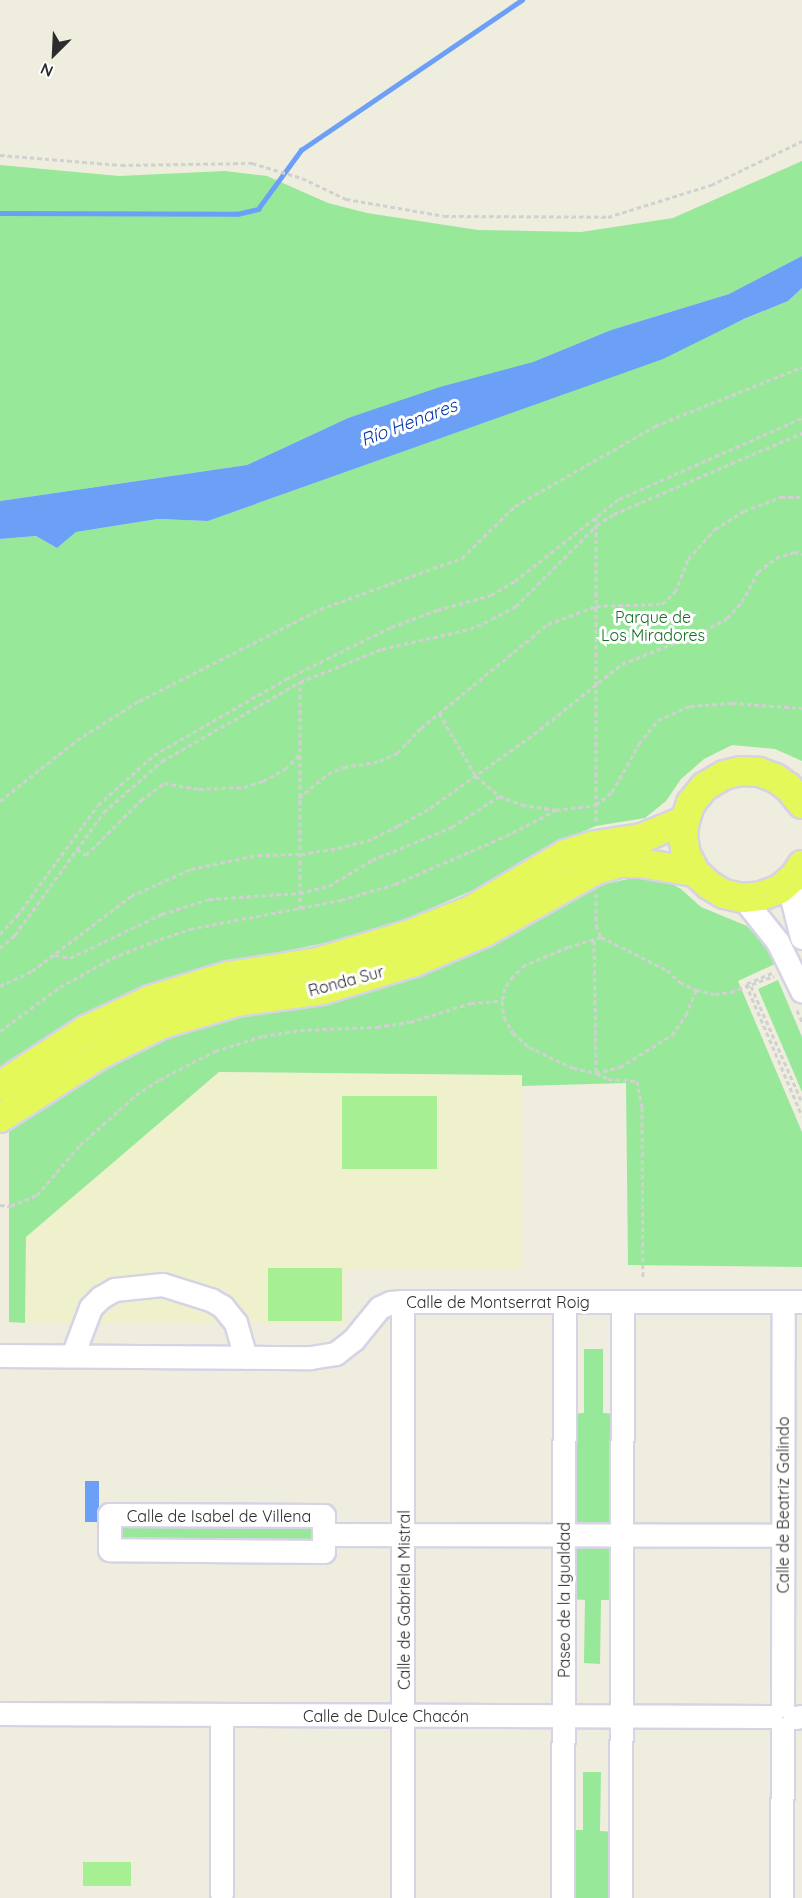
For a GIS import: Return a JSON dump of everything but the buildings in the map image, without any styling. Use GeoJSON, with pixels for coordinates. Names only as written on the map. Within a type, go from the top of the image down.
{"type":"FeatureCollection","features":[{"type":"Feature","properties":{"kind":"main road"},"geometry":{"type":"LineString","coordinates":[[695,872],[686,854],[683,836],[685,820],[691,803],[704,787],[724,775],[741,771],[759,772],[797,792]]}},
{"type":"Feature","properties":{"kind":"main road","name":"Ronda Sur"},"geometry":{"type":"LineString","coordinates":[[0,1118],[101,1054],[162,1024],[237,1002],[322,990],[414,962],[485,932],[596,857],[685,820]]}},
{"type":"Feature","properties":{"kind":"main road","name":"Ronda Sur"},"geometry":{"type":"LineString","coordinates":[[0,1086],[86,1030],[150,1000],[228,976],[318,962],[408,935],[471,910],[566,854],[596,857],[621,864],[641,863],[695,872],[709,885],[724,894],[743,898]]}},
{"type":"Feature","properties":{"kind":"main road"},"geometry":{"type":"LineString","coordinates":[[743,898],[760,896],[780,889],[798,870]]}},
{"type":"Feature","properties":{"kind":"street"},"geometry":{"type":"LineString","coordinates":[[798,870],[793,902],[802,938]]}},
{"type":"Feature","properties":{"kind":"street"},"geometry":{"type":"LineString","coordinates":[[743,898],[778,942],[802,991]]}},
{"type":"Feature","properties":{"kind":"street"},"geometry":{"type":"LineString","coordinates":[[73,1356],[92,1308],[101,1298],[115,1290],[163,1285],[211,1300],[223,1307],[236,1323],[246,1358]]}},
{"type":"Feature","properties":{"kind":"street","name":"Calle de Montserrat Roig"},"geometry":{"type":"LineString","coordinates":[[0,1356],[311,1358],[336,1354],[354,1340],[380,1308],[390,1303],[403,1302],[793,1303]]}},
{"type":"Feature","properties":{"kind":"street","name":"Calle de Gabriela Mistral"},"geometry":{"type":"LineString","coordinates":[[403,1302],[403,1898]]}},
{"type":"Feature","properties":{"kind":"street","name":"Paseo de la Igualdad"},"geometry":{"type":"LineString","coordinates":[[563,1898],[565,1302]]}},
{"type":"Feature","properties":{"kind":"street"},"geometry":{"type":"LineString","coordinates":[[621,1898],[623,1303]]}},
{"type":"Feature","properties":{"kind":"street","name":"Calle de Beatriz Galindo"},"geometry":{"type":"LineString","coordinates":[[782,1898],[787,1717],[783,1536],[793,1506],[793,1303]]}},
{"type":"Feature","properties":{"kind":"street","name":"Calle de Isabel de Villena"},"geometry":{"type":"LineString","coordinates":[[110,1515],[324,1516],[324,1535],[324,1552],[110,1550],[110,1515]]}},
{"type":"Feature","properties":{"kind":"street","name":"Calle de Isabel de Villena"},"geometry":{"type":"LineString","coordinates":[[324,1535],[783,1536]]}},
{"type":"Feature","properties":{"kind":"street","name":"Calle de Dulce Chacón"},"geometry":{"type":"LineString","coordinates":[[0,1714],[787,1717]]}},
{"type":"Feature","properties":{"kind":"street"},"geometry":{"type":"LineString","coordinates":[[221,1897],[222,1715]]}},
{"type":"Feature","properties":{"kind":"path"},"geometry":{"type":"LineString","coordinates":[[0,155],[121,165],[252,164],[271,167],[302,178],[346,199],[444,216],[608,217],[711,185],[802,141]]}},
{"type":"Feature","properties":{"kind":"path"},"geometry":{"type":"LineString","coordinates":[[0,801],[77,740],[139,701],[320,609],[462,558],[514,506],[655,426],[802,367]]}},
{"type":"Feature","properties":{"kind":"path"},"geometry":{"type":"LineString","coordinates":[[0,934],[17,916],[98,805],[154,755],[286,679],[390,627],[437,610],[491,595],[515,581],[619,500],[802,418]]}},
{"type":"Feature","properties":{"kind":"path"},"geometry":{"type":"LineString","coordinates":[[0,948],[15,935],[104,812],[162,761],[300,682],[382,649],[470,629],[492,619],[516,606],[597,525],[646,499],[802,433]]}},
{"type":"Feature","properties":{"kind":"path"},"geometry":{"type":"LineString","coordinates":[[299,798],[328,774],[344,767],[380,761],[397,753],[439,713],[548,624],[596,606],[662,603],[675,592],[688,559],[715,529],[744,510],[781,497],[802,497]]}},
{"type":"Feature","properties":{"kind":"path"},"geometry":{"type":"LineString","coordinates":[[596,517],[596,925],[601,937],[668,970],[680,982],[696,990],[715,994],[748,986]]}},
{"type":"Feature","properties":{"kind":"path"},"geometry":{"type":"LineString","coordinates":[[0,986],[32,971],[131,896],[191,868],[258,855],[301,854],[367,841],[430,808],[476,776],[622,664],[704,631],[727,618],[742,602],[758,572],[776,558],[794,552],[802,554]]}},
{"type":"Feature","properties":{"kind":"path"},"geometry":{"type":"LineString","coordinates":[[300,682],[300,909]]}},
{"type":"Feature","properties":{"kind":"path"},"geometry":{"type":"LineString","coordinates":[[439,713],[476,776],[499,796],[522,805],[556,810],[596,805],[612,792],[639,744],[658,720],[690,706],[732,703],[802,708]]}},
{"type":"Feature","properties":{"kind":"path"},"geometry":{"type":"LineString","coordinates":[[77,849],[86,855],[141,800],[164,783],[199,789],[244,787],[263,781],[285,769],[299,755]]}},
{"type":"Feature","properties":{"kind":"path"},"geometry":{"type":"LineString","coordinates":[[55,955],[70,958],[162,914],[209,898],[300,893],[329,886],[372,860],[412,846],[452,827],[499,796]]}},
{"type":"Feature","properties":{"kind":"path"},"geometry":{"type":"LineString","coordinates":[[0,1031],[60,987],[112,958],[190,929],[341,900],[395,884],[496,840],[556,810]]}},
{"type":"Feature","properties":{"kind":"path"},"geometry":{"type":"LineString","coordinates":[[601,937],[568,947],[525,965],[513,976],[505,988],[502,1001],[504,1017],[513,1033],[529,1047],[573,1068],[596,1073],[608,1079],[637,1081],[642,1107],[643,1277]]}},
{"type":"Feature","properties":{"kind":"path"},"geometry":{"type":"LineString","coordinates":[[594,940],[596,1073]]}},
{"type":"Feature","properties":{"kind":"path"},"geometry":{"type":"LineString","coordinates":[[748,986],[802,1102]]}},
{"type":"Feature","properties":{"kind":"path"},"geometry":{"type":"LineString","coordinates":[[748,986],[802,1116]]}},
{"type":"Feature","properties":{"kind":"path"},"geometry":{"type":"LineString","coordinates":[[596,1073],[620,1067],[672,1035],[686,1015],[696,990]]}},
{"type":"Feature","properties":{"kind":"path"},"geometry":{"type":"LineString","coordinates":[[0,1205],[10,1206],[37,1195],[80,1145],[136,1095],[177,1070],[215,1051],[263,1036],[300,1030],[377,1027],[410,1022],[471,1003],[502,1001]]}},
{"type":"Feature","properties":{"kind":"shaded area"},"geometry":{"type":"Polygon","coordinates":[[[219,1072],[522,1075],[522,1269],[345,1269],[344,1324],[25,1323],[25,1237],[219,1072]]]}},
{"type":"Feature","properties":{"kind":"green space"},"geometry":{"type":"Polygon","coordinates":[[[802,161],[802,256],[729,294],[611,330],[533,362],[348,418],[247,465],[0,501],[0,165],[119,176],[225,171],[267,176],[328,203],[367,213],[478,230],[581,232],[673,218],[802,161]]]}},
{"type":"Feature","properties":{"kind":"green space","name":"Parque de Los Miradores"},"geometry":{"type":"Polygon","coordinates":[[[802,288],[802,761],[775,749],[732,745],[704,759],[681,779],[666,801],[645,818],[596,826],[558,842],[473,890],[374,933],[222,964],[168,979],[99,1008],[0,1069],[0,539],[36,536],[57,548],[76,532],[158,519],[208,521],[566,393],[788,301],[802,288]]]}},
{"type":"Feature","properties":{"kind":"green space"},"geometry":{"type":"Polygon","coordinates":[[[637,877],[667,881],[681,889],[701,907],[747,926],[767,948],[775,964],[738,981],[802,1132],[802,1267],[628,1265],[626,1083],[522,1086],[522,1075],[219,1072],[26,1237],[25,1323],[9,1322],[9,1130],[18,1123],[87,1075],[170,1034],[596,886],[637,877]]]}},
{"type":"Feature","properties":{"kind":"green space"},"geometry":{"type":"Polygon","coordinates":[[[778,980],[802,1037],[802,1092],[758,989],[778,980]]]}},
{"type":"Feature","properties":{"kind":"green space"},"geometry":{"type":"Polygon","coordinates":[[[342,1096],[437,1096],[437,1169],[342,1169],[342,1096]]]}},
{"type":"Feature","properties":{"kind":"green space"},"geometry":{"type":"Polygon","coordinates":[[[268,1268],[342,1268],[342,1321],[268,1321],[268,1268]]]}},
{"type":"Feature","properties":{"kind":"green space"},"geometry":{"type":"Polygon","coordinates":[[[584,1349],[603,1349],[603,1413],[616,1414],[616,1528],[571,1528],[571,1414],[584,1413],[584,1349]]]}},
{"type":"Feature","properties":{"kind":"green space"},"geometry":{"type":"Polygon","coordinates":[[[118,1522],[316,1525],[316,1547],[118,1544],[118,1522]]]}},
{"type":"Feature","properties":{"kind":"green space"},"geometry":{"type":"Polygon","coordinates":[[[571,1539],[617,1540],[616,1600],[601,1600],[600,1664],[584,1663],[585,1600],[570,1599],[571,1539]]]}},
{"type":"Feature","properties":{"kind":"green space"},"geometry":{"type":"Polygon","coordinates":[[[583,1772],[601,1772],[600,1831],[616,1832],[615,1898],[569,1898],[570,1830],[583,1830],[583,1772]]]}},
{"type":"Feature","properties":{"kind":"green space"},"geometry":{"type":"Polygon","coordinates":[[[83,1862],[131,1862],[131,1886],[83,1886],[83,1862]]]}},
{"type":"Feature","properties":{"kind":"water","name":"Río Henares"},"geometry":{"type":"Polygon","coordinates":[[[802,256],[802,288],[788,301],[744,319],[663,359],[208,521],[158,519],[76,532],[57,548],[36,536],[0,539],[0,501],[247,465],[348,418],[440,387],[533,362],[611,330],[729,294],[802,256]]]}},
{"type":"Feature","properties":{"kind":"water"},"geometry":{"type":"Polygon","coordinates":[[[85,1481],[99,1481],[99,1522],[85,1522],[85,1481]]]}},
{"type":"Feature","properties":{"kind":"waterway"},"geometry":{"type":"LineString","coordinates":[[0,213],[237,214],[258,209],[301,150],[522,0]]}}]}
